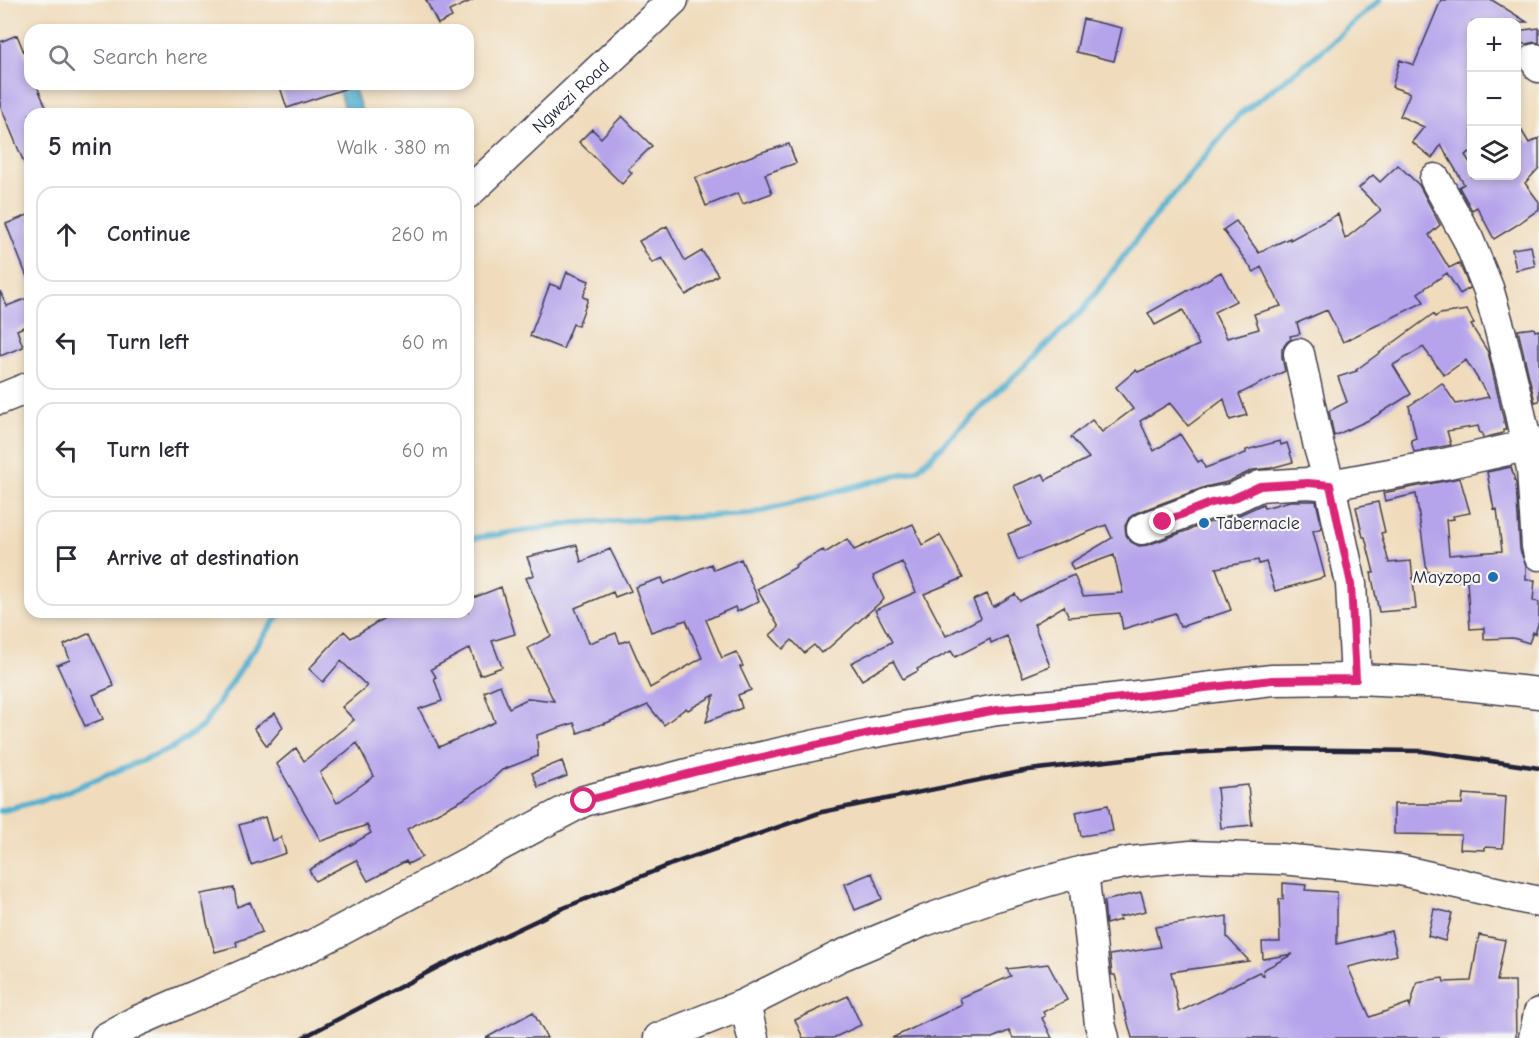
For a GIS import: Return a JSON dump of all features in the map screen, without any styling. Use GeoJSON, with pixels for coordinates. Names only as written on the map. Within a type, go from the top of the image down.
{"type":"FeatureCollection","features":[{"type":"Feature","properties":{"kind":"street","name":"Ngwezi Road"},"geometry":{"type":"LineString","coordinates":[[474,187],[673,0]]}},
{"type":"Feature","properties":{"kind":"street"},"geometry":{"type":"LineString","coordinates":[[1435,180],[1468,239],[1488,288],[1516,395],[1533,444],[1532,469],[1539,555]]}},
{"type":"Feature","properties":{"kind":"street"},"geometry":{"type":"LineString","coordinates":[[1299,354],[1351,584],[1356,679]]}},
{"type":"Feature","properties":{"kind":"street"},"geometry":{"type":"LineString","coordinates":[[0,399],[24,389]]}},
{"type":"Feature","properties":{"kind":"street"},"geometry":{"type":"LineString","coordinates":[[1142,529],[1211,503],[1232,499],[1260,486],[1308,483],[1330,485],[1444,464],[1533,444]]}},
{"type":"Feature","properties":{"kind":"street"},"geometry":{"type":"LineString","coordinates":[[106,1038],[135,1022],[314,945],[584,801],[699,771],[870,733],[997,710],[1272,680],[1356,679],[1446,683],[1539,693]]}},
{"type":"Feature","properties":{"kind":"street"},"geometry":{"type":"LineString","coordinates":[[658,1038],[745,1004],[838,957],[924,921],[992,897],[1083,870],[1130,862],[1191,856],[1281,859],[1400,870],[1539,902]]}},
{"type":"Feature","properties":{"kind":"street"},"geometry":{"type":"LineString","coordinates":[[1083,870],[1100,1024],[1104,1038]]}},
{"type":"Feature","properties":{"kind":"street"},"geometry":{"type":"LineString","coordinates":[[745,1004],[753,1038]]}},
{"type":"Feature","properties":{"kind":"street"},"geometry":{"type":"LineString","coordinates":[[1534,1038],[1539,1013]]}},
{"type":"Feature","properties":{"kind":"water"},"geometry":{"type":"Polygon","coordinates":[[[339,90],[355,90],[361,108],[344,108],[339,90]]]}},
{"type":"Feature","properties":{"kind":"building"},"geometry":{"type":"Polygon","coordinates":[[[426,0],[473,0],[449,11],[452,17],[438,24],[426,0]]]}},
{"type":"Feature","properties":{"kind":"building"},"geometry":{"type":"Polygon","coordinates":[[[1441,0],[1492,0],[1521,18],[1467,18],[1467,154],[1465,155],[1467,180],[1521,180],[1521,129],[1529,143],[1539,138],[1539,168],[1525,183],[1539,202],[1539,209],[1494,239],[1477,207],[1472,210],[1459,187],[1464,184],[1441,145],[1432,158],[1412,142],[1424,127],[1400,116],[1410,93],[1392,87],[1400,60],[1414,65],[1441,0]]]}},
{"type":"Feature","properties":{"kind":"building"},"geometry":{"type":"Polygon","coordinates":[[[1083,19],[1122,28],[1114,61],[1076,52],[1083,19]]]}},
{"type":"Feature","properties":{"kind":"building"},"geometry":{"type":"Polygon","coordinates":[[[1539,28],[1539,43],[1521,44],[1521,30],[1539,28]]]}},
{"type":"Feature","properties":{"kind":"building"},"geometry":{"type":"Polygon","coordinates":[[[17,35],[24,52],[24,90],[39,90],[46,108],[24,108],[24,163],[0,105],[0,42],[17,35]]]}},
{"type":"Feature","properties":{"kind":"building"},"geometry":{"type":"Polygon","coordinates":[[[281,90],[341,90],[287,108],[281,90]]]}},
{"type":"Feature","properties":{"kind":"building"},"geometry":{"type":"Polygon","coordinates":[[[622,116],[652,146],[628,169],[632,173],[622,184],[579,142],[592,129],[601,138],[622,116]]]}},
{"type":"Feature","properties":{"kind":"building"},"geometry":{"type":"Polygon","coordinates":[[[789,144],[796,163],[765,174],[772,193],[743,204],[738,193],[706,206],[695,178],[789,144]]]}},
{"type":"Feature","properties":{"kind":"building"},"geometry":{"type":"Polygon","coordinates":[[[1398,165],[1419,185],[1440,225],[1429,235],[1449,268],[1459,263],[1470,288],[1460,294],[1447,273],[1418,293],[1424,302],[1343,342],[1327,310],[1297,323],[1300,334],[1290,336],[1291,339],[1282,349],[1285,371],[1239,394],[1247,415],[1230,420],[1224,399],[1188,426],[1170,403],[1140,421],[1154,451],[1180,434],[1198,462],[1202,460],[1205,468],[1246,453],[1246,450],[1280,441],[1281,445],[1287,443],[1293,462],[1253,470],[1227,482],[1205,487],[1136,513],[1129,518],[1125,526],[1126,535],[1131,542],[1139,546],[1148,545],[1216,520],[1239,515],[1263,504],[1264,508],[1290,501],[1316,501],[1322,528],[1313,531],[1325,577],[1275,591],[1266,562],[1259,564],[1258,560],[1216,568],[1231,610],[1180,627],[1175,613],[1123,629],[1120,613],[1069,617],[1064,606],[1034,624],[1050,666],[1023,677],[1007,636],[991,643],[990,639],[955,657],[951,651],[903,679],[893,661],[862,680],[851,663],[892,642],[875,610],[916,592],[902,562],[873,576],[884,599],[824,652],[821,653],[814,645],[804,653],[792,640],[783,649],[770,635],[779,627],[757,589],[796,567],[795,565],[823,550],[825,553],[847,539],[854,550],[913,524],[922,545],[940,535],[963,578],[924,594],[946,636],[981,618],[973,600],[987,594],[993,607],[1015,594],[1020,601],[1074,575],[1083,596],[1123,593],[1114,555],[1073,570],[1070,563],[1112,538],[1106,525],[1018,560],[1008,534],[1031,525],[1014,486],[1043,474],[1046,480],[1089,458],[1071,437],[1092,420],[1102,432],[1133,409],[1116,387],[1136,370],[1138,372],[1199,345],[1183,310],[1155,325],[1148,313],[1221,272],[1236,301],[1214,312],[1227,338],[1259,329],[1254,314],[1281,306],[1261,267],[1254,272],[1223,230],[1236,221],[1259,253],[1290,238],[1290,240],[1338,214],[1345,239],[1381,210],[1359,188],[1373,175],[1380,182],[1398,165]]]}},
{"type":"Feature","properties":{"kind":"building"},"geometry":{"type":"Polygon","coordinates":[[[24,216],[24,269],[6,224],[24,216]]]}},
{"type":"Feature","properties":{"kind":"building"},"geometry":{"type":"Polygon","coordinates":[[[667,226],[685,261],[702,251],[718,275],[686,295],[662,258],[652,263],[639,241],[667,226]]]}},
{"type":"Feature","properties":{"kind":"building"},"geometry":{"type":"Polygon","coordinates":[[[1531,246],[1535,266],[1516,270],[1512,249],[1531,246]]]}},
{"type":"Feature","properties":{"kind":"building"},"geometry":{"type":"Polygon","coordinates":[[[567,272],[589,281],[583,297],[588,299],[578,326],[573,324],[563,349],[530,336],[550,284],[561,288],[567,272]]]}},
{"type":"Feature","properties":{"kind":"building"},"geometry":{"type":"Polygon","coordinates":[[[0,291],[7,306],[24,299],[24,327],[17,330],[23,347],[0,356],[0,291]]]}},
{"type":"Feature","properties":{"kind":"building"},"geometry":{"type":"Polygon","coordinates":[[[1467,310],[1474,324],[1471,325],[1488,352],[1506,430],[1503,430],[1503,433],[1483,438],[1478,426],[1447,431],[1451,445],[1414,452],[1411,440],[1416,438],[1409,406],[1442,383],[1456,404],[1489,397],[1466,360],[1444,375],[1423,347],[1393,365],[1411,394],[1371,419],[1334,436],[1329,411],[1347,402],[1338,377],[1357,371],[1433,314],[1435,317],[1440,314],[1467,310]]]}},
{"type":"Feature","properties":{"kind":"building"},"geometry":{"type":"Polygon","coordinates":[[[1534,328],[1535,331],[1539,330],[1539,401],[1535,402],[1518,330],[1534,328]]]}},
{"type":"Feature","properties":{"kind":"building"},"geometry":{"type":"Polygon","coordinates":[[[1511,467],[1516,484],[1520,550],[1526,566],[1526,580],[1535,580],[1533,601],[1539,602],[1539,621],[1529,643],[1513,638],[1484,639],[1484,628],[1470,629],[1467,580],[1454,581],[1453,570],[1427,572],[1416,494],[1385,501],[1383,493],[1460,478],[1470,513],[1453,516],[1454,519],[1446,520],[1449,555],[1502,551],[1497,509],[1494,510],[1487,472],[1511,467]]]}},
{"type":"Feature","properties":{"kind":"building"},"geometry":{"type":"Polygon","coordinates":[[[1378,502],[1385,532],[1381,533],[1389,563],[1411,561],[1416,609],[1379,612],[1371,573],[1374,573],[1356,507],[1378,502]]]}},
{"type":"Feature","properties":{"kind":"building"},"geometry":{"type":"Polygon","coordinates":[[[577,545],[581,562],[610,549],[631,591],[615,597],[613,592],[575,608],[589,643],[616,633],[620,643],[629,640],[650,688],[702,658],[686,620],[651,632],[635,587],[662,578],[664,584],[711,564],[714,570],[741,559],[759,601],[737,612],[735,607],[706,620],[722,658],[736,652],[743,666],[740,667],[751,690],[738,695],[742,708],[706,722],[714,695],[688,710],[686,708],[664,725],[648,705],[578,733],[574,723],[537,735],[538,756],[502,770],[486,785],[462,800],[407,829],[422,857],[408,864],[406,861],[368,881],[356,860],[315,881],[309,870],[371,833],[367,825],[321,841],[277,764],[296,748],[304,761],[354,720],[342,707],[367,686],[341,661],[323,682],[309,669],[344,631],[351,638],[384,618],[474,618],[474,598],[501,587],[515,634],[492,641],[502,667],[480,675],[470,648],[431,669],[436,677],[434,678],[442,701],[419,709],[439,747],[495,722],[484,692],[500,685],[509,708],[529,698],[554,701],[528,648],[551,636],[526,578],[534,575],[527,557],[577,545]],[[357,743],[320,773],[337,803],[374,776],[357,743]]]}},
{"type":"Feature","properties":{"kind":"building"},"geometry":{"type":"Polygon","coordinates":[[[90,633],[114,686],[93,695],[103,719],[85,726],[57,665],[70,660],[64,645],[90,633]]]}},
{"type":"Feature","properties":{"kind":"building"},"geometry":{"type":"Polygon","coordinates":[[[275,713],[283,727],[267,746],[254,728],[275,713]]]}},
{"type":"Feature","properties":{"kind":"building"},"geometry":{"type":"Polygon","coordinates":[[[562,761],[567,776],[538,787],[532,773],[562,761]]]}},
{"type":"Feature","properties":{"kind":"building"},"geometry":{"type":"Polygon","coordinates":[[[1248,785],[1252,825],[1221,828],[1217,788],[1248,785]]]}},
{"type":"Feature","properties":{"kind":"building"},"geometry":{"type":"Polygon","coordinates":[[[1463,794],[1506,797],[1503,848],[1460,849],[1461,835],[1394,834],[1394,804],[1462,804],[1463,794]]]}},
{"type":"Feature","properties":{"kind":"building"},"geometry":{"type":"Polygon","coordinates":[[[1108,805],[1113,831],[1081,836],[1076,812],[1108,805]]]}},
{"type":"Feature","properties":{"kind":"building"},"geometry":{"type":"Polygon","coordinates":[[[265,817],[272,841],[281,837],[286,853],[251,865],[239,825],[265,817]]]}},
{"type":"Feature","properties":{"kind":"building"},"geometry":{"type":"Polygon","coordinates":[[[872,873],[882,899],[855,910],[845,884],[872,873]]]}},
{"type":"Feature","properties":{"kind":"building"},"geometry":{"type":"Polygon","coordinates":[[[1283,883],[1306,885],[1305,890],[1337,892],[1337,944],[1391,931],[1397,955],[1348,967],[1370,1017],[1409,1003],[1410,1007],[1417,982],[1443,978],[1444,982],[1471,981],[1479,935],[1505,940],[1497,981],[1515,981],[1516,1038],[1132,1038],[1115,975],[1112,975],[1110,955],[1160,947],[1155,927],[1227,916],[1227,937],[1249,961],[1171,972],[1179,1012],[1259,972],[1264,976],[1263,970],[1293,954],[1263,959],[1262,942],[1280,942],[1279,899],[1283,899],[1283,883]]]}},
{"type":"Feature","properties":{"kind":"building"},"geometry":{"type":"Polygon","coordinates":[[[234,888],[237,907],[250,902],[262,932],[236,942],[237,946],[215,952],[201,894],[234,888]]]}},
{"type":"Feature","properties":{"kind":"building"},"geometry":{"type":"Polygon","coordinates":[[[1141,892],[1146,911],[1119,917],[1120,920],[1106,924],[1104,901],[1141,892]]]}},
{"type":"Feature","properties":{"kind":"building"},"geometry":{"type":"Polygon","coordinates":[[[1434,909],[1452,913],[1445,941],[1428,936],[1434,909]]]}},
{"type":"Feature","properties":{"kind":"building"},"geometry":{"type":"Polygon","coordinates":[[[1048,964],[1067,1000],[1043,1012],[1045,1016],[1042,1018],[1052,1038],[1013,1038],[1009,1031],[992,1038],[892,1038],[962,1005],[960,998],[1011,976],[1007,969],[1048,964]]]}},
{"type":"Feature","properties":{"kind":"building"},"geometry":{"type":"Polygon","coordinates":[[[848,996],[861,1025],[833,1038],[803,1038],[795,1020],[848,996]]]}},
{"type":"Feature","properties":{"kind":"building"},"geometry":{"type":"Polygon","coordinates":[[[533,1012],[547,1038],[486,1038],[533,1012]]]}},
{"type":"Feature","properties":{"kind":"waterway"},"geometry":{"type":"LineString","coordinates":[[474,538],[577,523],[751,514],[917,470],[1082,311],[1143,231],[1240,114],[1312,59],[1380,0]]}},
{"type":"Feature","properties":{"kind":"waterway"},"geometry":{"type":"LineString","coordinates":[[0,811],[56,796],[172,748],[203,726],[278,618]]}},
{"type":"Feature","properties":{"kind":"railway"},"geometry":{"type":"LineString","coordinates":[[302,1038],[438,967],[561,909],[672,864],[822,812],[1029,770],[1168,754],[1267,749],[1422,751],[1539,768]]}},
{"type":"Feature","properties":{"kind":"place","name":"Tabernacle"},"geometry":{"type":"Point","coordinates":[1204,523]}},
{"type":"Feature","properties":{"kind":"place","name":"Mayzopa"},"geometry":{"type":"Point","coordinates":[1493,577]}},
{"type":"Feature","properties":{"kind":"route"},"geometry":{"type":"LineString","coordinates":[[584,801],[699,771],[870,733],[997,710],[1272,680],[1356,679],[1351,584],[1330,485],[1308,483],[1260,486],[1232,499],[1211,503],[1163,522]]}}]}
